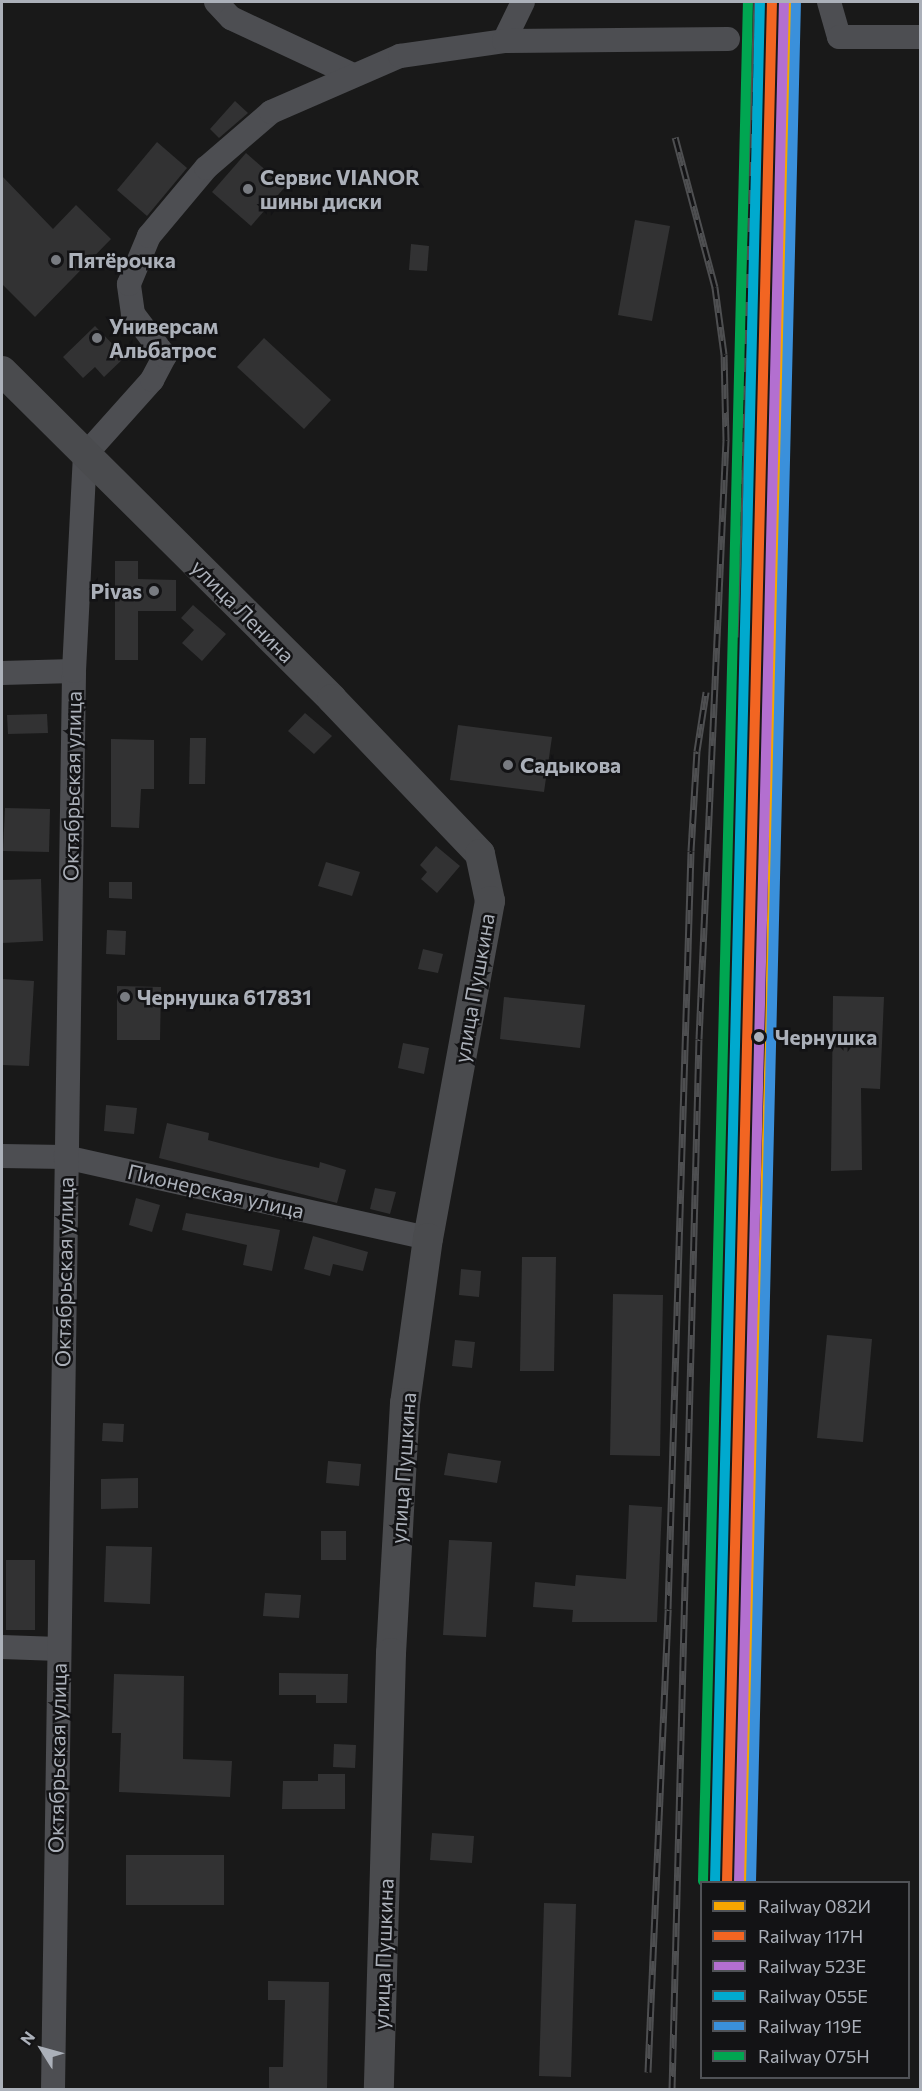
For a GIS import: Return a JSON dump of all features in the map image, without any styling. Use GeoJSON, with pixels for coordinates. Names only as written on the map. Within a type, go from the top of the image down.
{"type":"FeatureCollection","features":[{"type":"Feature","properties":{"kind":"main road","name":"улица Ленина"},"geometry":{"type":"LineString","coordinates":[[2,371],[332,699],[480,854]]}},
{"type":"Feature","properties":{"kind":"main road","name":"улица Пушкина"},"geometry":{"type":"LineString","coordinates":[[379,2090],[391,1653],[405,1403],[428,1238],[490,901],[480,854]]}},
{"type":"Feature","properties":{"kind":"street"},"geometry":{"type":"LineString","coordinates":[[216,2],[231,18],[353,75]]}},
{"type":"Feature","properties":{"kind":"street"},"geometry":{"type":"LineString","coordinates":[[504,41],[523,2]]}},
{"type":"Feature","properties":{"kind":"street"},"geometry":{"type":"LineString","coordinates":[[829,2],[839,38],[921,37]]}},
{"type":"Feature","properties":{"kind":"street"},"geometry":{"type":"LineString","coordinates":[[85,455],[152,380],[165,356],[133,314],[129,284],[149,236],[206,168],[271,112],[400,56],[504,41],[728,39]]}},
{"type":"Feature","properties":{"kind":"street","name":"Октябрьская улица"},"geometry":{"type":"LineString","coordinates":[[52,2090],[74,671],[85,455]]}},
{"type":"Feature","properties":{"kind":"street"},"geometry":{"type":"LineString","coordinates":[[2,673],[74,671]]}},
{"type":"Feature","properties":{"kind":"street","name":"Пионерская улица"},"geometry":{"type":"LineString","coordinates":[[2,1156],[65,1157],[428,1238]]}},
{"type":"Feature","properties":{"kind":"street"},"geometry":{"type":"LineString","coordinates":[[2,1647],[58,1649]]}},
{"type":"Feature","properties":{"kind":"building"},"geometry":{"type":"Polygon","coordinates":[[[235,101],[248,113],[219,138],[210,129],[235,101]]]}},
{"type":"Feature","properties":{"kind":"building"},"geometry":{"type":"Polygon","coordinates":[[[157,142],[187,168],[147,216],[117,190],[157,142]]]}},
{"type":"Feature","properties":{"kind":"building","name":"Сервис VIANOR шины диски"},"geometry":{"type":"Polygon","coordinates":[[[246,153],[285,187],[251,226],[212,192],[246,153]]]}},
{"type":"Feature","properties":{"kind":"building","name":"Пятёрочка"},"geometry":{"type":"Polygon","coordinates":[[[2,176],[53,229],[76,205],[111,239],[35,317],[2,284],[2,176]]]}},
{"type":"Feature","properties":{"kind":"building"},"geometry":{"type":"Polygon","coordinates":[[[635,220],[670,226],[652,321],[618,315],[635,220]]]}},
{"type":"Feature","properties":{"kind":"building"},"geometry":{"type":"Polygon","coordinates":[[[411,244],[429,246],[427,271],[409,270],[411,244]]]}},
{"type":"Feature","properties":{"kind":"building"},"geometry":{"type":"Polygon","coordinates":[[[95,326],[125,357],[104,377],[95,367],[83,378],[63,357],[95,326]]]}},
{"type":"Feature","properties":{"kind":"building"},"geometry":{"type":"Polygon","coordinates":[[[264,338],[331,400],[304,429],[237,367],[264,338]]]}},
{"type":"Feature","properties":{"kind":"building"},"geometry":{"type":"Polygon","coordinates":[[[115,561],[138,561],[138,579],[176,580],[176,611],[138,611],[138,660],[115,660],[115,561]]]}},
{"type":"Feature","properties":{"kind":"building"},"geometry":{"type":"Polygon","coordinates":[[[193,605],[226,634],[202,661],[182,643],[194,630],[181,618],[193,605]]]}},
{"type":"Feature","properties":{"kind":"building"},"geometry":{"type":"Polygon","coordinates":[[[305,713],[332,736],[314,754],[288,731],[305,713]]]}},
{"type":"Feature","properties":{"kind":"building"},"geometry":{"type":"Polygon","coordinates":[[[47,714],[48,733],[8,734],[7,715],[47,714]]]}},
{"type":"Feature","properties":{"kind":"building"},"geometry":{"type":"Polygon","coordinates":[[[458,725],[552,737],[544,792],[450,780],[458,725]]]}},
{"type":"Feature","properties":{"kind":"building"},"geometry":{"type":"Polygon","coordinates":[[[190,738],[206,738],[205,784],[189,784],[190,738]]]}},
{"type":"Feature","properties":{"kind":"building"},"geometry":{"type":"Polygon","coordinates":[[[111,739],[154,740],[154,789],[141,789],[139,828],[111,827],[111,739]]]}},
{"type":"Feature","properties":{"kind":"building"},"geometry":{"type":"Polygon","coordinates":[[[5,808],[50,809],[49,852],[3,851],[5,808]]]}},
{"type":"Feature","properties":{"kind":"building"},"geometry":{"type":"Polygon","coordinates":[[[436,846],[460,866],[437,893],[421,879],[427,872],[420,865],[436,846]]]}},
{"type":"Feature","properties":{"kind":"building"},"geometry":{"type":"Polygon","coordinates":[[[326,862],[360,872],[352,896],[318,886],[326,862]]]}},
{"type":"Feature","properties":{"kind":"building"},"geometry":{"type":"Polygon","coordinates":[[[41,879],[43,941],[2,943],[2,880],[41,879]]]}},
{"type":"Feature","properties":{"kind":"building"},"geometry":{"type":"Polygon","coordinates":[[[109,882],[132,882],[132,899],[109,898],[109,882]]]}},
{"type":"Feature","properties":{"kind":"building"},"geometry":{"type":"Polygon","coordinates":[[[107,930],[126,931],[125,955],[106,954],[107,930]]]}},
{"type":"Feature","properties":{"kind":"building"},"geometry":{"type":"Polygon","coordinates":[[[423,949],[443,954],[438,973],[418,969],[423,949]]]}},
{"type":"Feature","properties":{"kind":"building"},"geometry":{"type":"Polygon","coordinates":[[[2,979],[34,981],[29,1066],[2,1065],[2,979]]]}},
{"type":"Feature","properties":{"kind":"building"},"geometry":{"type":"Polygon","coordinates":[[[117,986],[161,987],[160,1040],[117,1040],[117,986]]]}},
{"type":"Feature","properties":{"kind":"building","name":"Чернушка"},"geometry":{"type":"Polygon","coordinates":[[[833,996],[884,997],[880,1089],[861,1088],[862,1170],[831,1171],[833,996]]]}},
{"type":"Feature","properties":{"kind":"building"},"geometry":{"type":"Polygon","coordinates":[[[504,997],[585,1005],[580,1048],[500,1039],[504,997]]]}},
{"type":"Feature","properties":{"kind":"building"},"geometry":{"type":"Polygon","coordinates":[[[403,1043],[429,1048],[424,1074],[398,1068],[403,1043]]]}},
{"type":"Feature","properties":{"kind":"building"},"geometry":{"type":"Polygon","coordinates":[[[106,1105],[137,1108],[134,1134],[104,1131],[106,1105]]]}},
{"type":"Feature","properties":{"kind":"building"},"geometry":{"type":"Polygon","coordinates":[[[167,1123],[209,1133],[208,1140],[276,1158],[319,1168],[320,1162],[346,1170],[337,1203],[159,1158],[167,1123]]]}},
{"type":"Feature","properties":{"kind":"building"},"geometry":{"type":"Polygon","coordinates":[[[375,1188],[396,1192],[390,1214],[370,1209],[375,1188]]]}},
{"type":"Feature","properties":{"kind":"building"},"geometry":{"type":"Polygon","coordinates":[[[136,1198],[160,1205],[152,1232],[129,1225],[136,1198]]]}},
{"type":"Feature","properties":{"kind":"building"},"geometry":{"type":"Polygon","coordinates":[[[186,1213],[280,1230],[272,1271],[243,1265],[247,1245],[182,1230],[186,1213]]]}},
{"type":"Feature","properties":{"kind":"building"},"geometry":{"type":"Polygon","coordinates":[[[313,1236],[368,1252],[363,1271],[333,1264],[330,1276],[304,1269],[313,1236]]]}},
{"type":"Feature","properties":{"kind":"building"},"geometry":{"type":"Polygon","coordinates":[[[522,1257],[556,1257],[554,1371],[520,1371],[522,1257]]]}},
{"type":"Feature","properties":{"kind":"building"},"geometry":{"type":"Polygon","coordinates":[[[461,1269],[481,1271],[479,1297],[459,1295],[461,1269]]]}},
{"type":"Feature","properties":{"kind":"building"},"geometry":{"type":"Polygon","coordinates":[[[613,1294],[663,1295],[660,1456],[610,1455],[613,1294]]]}},
{"type":"Feature","properties":{"kind":"building"},"geometry":{"type":"Polygon","coordinates":[[[827,1335],[872,1339],[863,1442],[817,1438],[827,1335]]]}},
{"type":"Feature","properties":{"kind":"building"},"geometry":{"type":"Polygon","coordinates":[[[455,1340],[475,1342],[472,1368],[452,1366],[455,1340]]]}},
{"type":"Feature","properties":{"kind":"building"},"geometry":{"type":"Polygon","coordinates":[[[103,1423],[124,1424],[123,1442],[102,1441],[103,1423]]]}},
{"type":"Feature","properties":{"kind":"building"},"geometry":{"type":"Polygon","coordinates":[[[448,1453],[501,1461],[497,1483],[444,1475],[448,1453]]]}},
{"type":"Feature","properties":{"kind":"building"},"geometry":{"type":"Polygon","coordinates":[[[328,1461],[361,1464],[359,1486],[326,1483],[328,1461]]]}},
{"type":"Feature","properties":{"kind":"building"},"geometry":{"type":"Polygon","coordinates":[[[138,1478],[138,1508],[101,1509],[101,1479],[138,1478]]]}},
{"type":"Feature","properties":{"kind":"building"},"geometry":{"type":"Polygon","coordinates":[[[629,1505],[662,1507],[657,1622],[572,1622],[573,1610],[533,1607],[535,1582],[575,1586],[576,1575],[626,1579],[629,1505]]]}},
{"type":"Feature","properties":{"kind":"building"},"geometry":{"type":"Polygon","coordinates":[[[321,1531],[346,1531],[346,1560],[321,1560],[321,1531]]]}},
{"type":"Feature","properties":{"kind":"building"},"geometry":{"type":"Polygon","coordinates":[[[449,1540],[492,1542],[486,1637],[443,1635],[449,1540]]]}},
{"type":"Feature","properties":{"kind":"building"},"geometry":{"type":"Polygon","coordinates":[[[106,1546],[152,1547],[150,1604],[104,1602],[106,1546]]]}},
{"type":"Feature","properties":{"kind":"building"},"geometry":{"type":"Polygon","coordinates":[[[6,1560],[35,1560],[35,1630],[6,1630],[6,1560]]]}},
{"type":"Feature","properties":{"kind":"building"},"geometry":{"type":"Polygon","coordinates":[[[265,1593],[301,1595],[299,1618],[263,1616],[265,1593]]]}},
{"type":"Feature","properties":{"kind":"building"},"geometry":{"type":"Polygon","coordinates":[[[279,1673],[348,1674],[347,1703],[316,1703],[316,1695],[279,1695],[279,1673]]]}},
{"type":"Feature","properties":{"kind":"building"},"geometry":{"type":"Polygon","coordinates":[[[114,1674],[184,1676],[183,1759],[232,1761],[230,1797],[119,1792],[121,1733],[112,1733],[114,1674]]]}},
{"type":"Feature","properties":{"kind":"building"},"geometry":{"type":"Polygon","coordinates":[[[334,1744],[356,1745],[355,1768],[333,1767],[334,1744]]]}},
{"type":"Feature","properties":{"kind":"building"},"geometry":{"type":"Polygon","coordinates":[[[318,1774],[345,1774],[345,1809],[282,1809],[283,1781],[318,1781],[318,1774]]]}},
{"type":"Feature","properties":{"kind":"building"},"geometry":{"type":"Polygon","coordinates":[[[432,1833],[474,1836],[472,1863],[430,1860],[432,1833]]]}},
{"type":"Feature","properties":{"kind":"building"},"geometry":{"type":"Polygon","coordinates":[[[126,1855],[224,1855],[224,1905],[126,1905],[126,1855]]]}},
{"type":"Feature","properties":{"kind":"building"},"geometry":{"type":"Polygon","coordinates":[[[544,1903],[576,1904],[571,2077],[539,2076],[544,1903]]]}},
{"type":"Feature","properties":{"kind":"building"},"geometry":{"type":"Polygon","coordinates":[[[268,1981],[329,1982],[327,2090],[269,2088],[269,2067],[283,2067],[285,2000],[268,2000],[268,1981]]]}},
{"type":"Feature","properties":{"kind":"railway"},"geometry":{"type":"LineString","coordinates":[[735,637],[757,2]]}},
{"type":"Feature","properties":{"kind":"railway"},"geometry":{"type":"LineString","coordinates":[[672,2090],[699,1039],[726,440],[724,354],[715,287],[675,137]]}},
{"type":"Feature","properties":{"kind":"railway"},"geometry":{"type":"LineString","coordinates":[[648,2072],[668,1609],[691,851],[697,751],[706,692]]}},
{"type":"Feature","properties":{"kind":"rail line","name":"075Н"},"geometry":{"type":"LineString","coordinates":[[703,1881],[748,2]]}},
{"type":"Feature","properties":{"kind":"rail line","name":"055Е"},"geometry":{"type":"LineString","coordinates":[[715,1881],[760,2]]}},
{"type":"Feature","properties":{"kind":"rail line","name":"117Н"},"geometry":{"type":"LineString","coordinates":[[727,1881],[772,2]]}},
{"type":"Feature","properties":{"kind":"rail line","name":"523Е"},"geometry":{"type":"LineString","coordinates":[[739,1881],[784,2]]}},
{"type":"Feature","properties":{"kind":"rail line","name":"082И"},"geometry":{"type":"LineString","coordinates":[[745,1881],[770,1038],[788,2]]}},
{"type":"Feature","properties":{"kind":"rail line","name":"119Е"},"geometry":{"type":"LineString","coordinates":[[751,1881],[796,3]]}},
{"type":"Feature","properties":{"kind":"place","name":"Сервис VIANOR шины диски"},"geometry":{"type":"Point","coordinates":[248,189]}},
{"type":"Feature","properties":{"kind":"place","name":"Пятёрочка"},"geometry":{"type":"Point","coordinates":[56,260]}},
{"type":"Feature","properties":{"kind":"place","name":"Универсам Альбатрос"},"geometry":{"type":"Point","coordinates":[97,338]}},
{"type":"Feature","properties":{"kind":"place","name":"Pivas"},"geometry":{"type":"Point","coordinates":[154,591]}},
{"type":"Feature","properties":{"kind":"place","name":"Садыкова"},"geometry":{"type":"Point","coordinates":[508,765]}},
{"type":"Feature","properties":{"kind":"place","name":"Чернушка 617831"},"geometry":{"type":"Point","coordinates":[125,997]}},
{"type":"Feature","properties":{"kind":"place","name":"Чернушка"},"geometry":{"type":"Point","coordinates":[759,1037]}}]}
